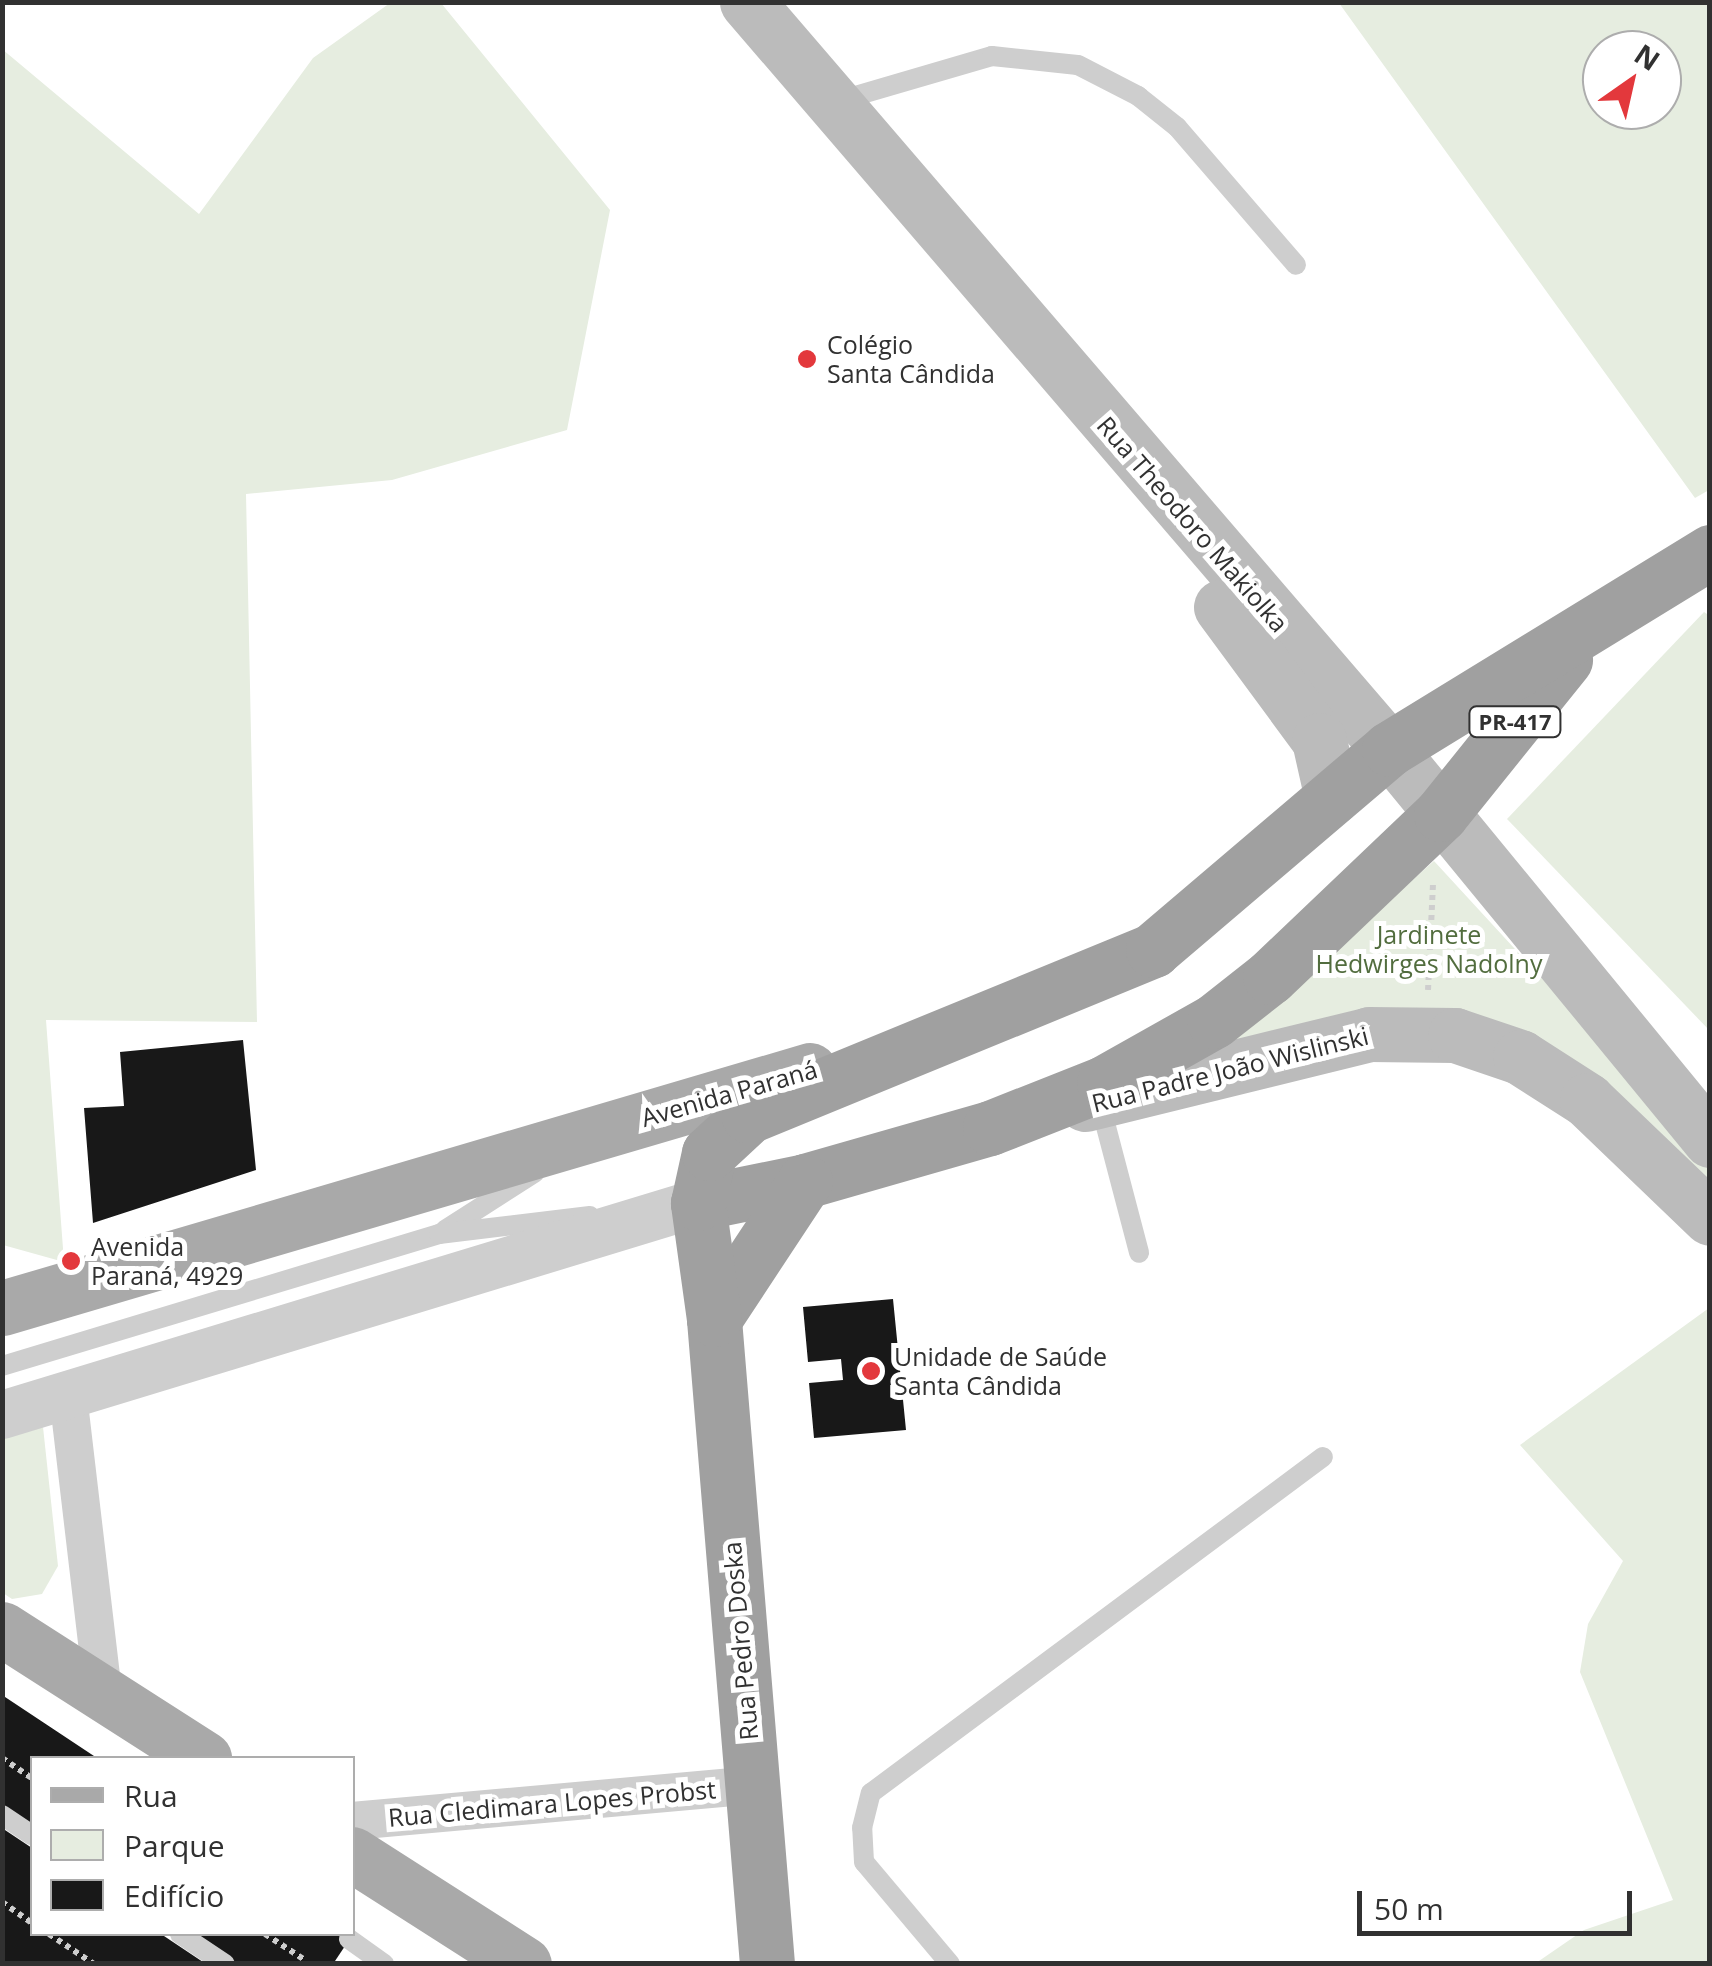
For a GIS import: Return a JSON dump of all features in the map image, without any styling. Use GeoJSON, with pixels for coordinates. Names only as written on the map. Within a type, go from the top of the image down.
{"type":"FeatureCollection","features":[{"type":"Feature","properties":{"kind":"highway","name":"PR-417"},"geometry":{"type":"LineString","coordinates":[[1389,749],[1589,630],[1632,595],[1710,552]]}},
{"type":"Feature","properties":{"kind":"highway","name":"PR-417"},"geometry":{"type":"LineString","coordinates":[[1441,814],[1589,630]]}},
{"type":"Feature","properties":{"kind":"highway","name":"Avenida Paraná"},"geometry":{"type":"LineString","coordinates":[[959,1026],[1079,984],[1152,950],[1389,749]]}},
{"type":"Feature","properties":{"kind":"highway"},"geometry":{"type":"LineString","coordinates":[[959,1026],[749,1116],[716,1145],[700,1174],[698,1202],[788,1184],[990,1128],[1104,1083],[1214,1021],[1270,977],[1441,814]]}},
{"type":"Feature","properties":{"kind":"highway"},"geometry":{"type":"LineString","coordinates":[[716,1145],[711,1158],[720,1179],[742,1189],[788,1184]]}},
{"type":"Feature","properties":{"kind":"highway"},"geometry":{"type":"LineString","coordinates":[[714,1318],[788,1184]]}},
{"type":"Feature","properties":{"kind":"highway","name":"Rua Pedro Doska"},"geometry":{"type":"LineString","coordinates":[[698,1202],[714,1318],[766,1964]]}},
{"type":"Feature","properties":{"kind":"main road","name":"Rua Theodoro Makiolka"},"geometry":{"type":"LineString","coordinates":[[747,2],[1441,814]]}},
{"type":"Feature","properties":{"kind":"main road","name":"Rua Theodoro Makiolka"},"geometry":{"type":"LineString","coordinates":[[944,237],[1308,722],[1326,760],[1332,798]]}},
{"type":"Feature","properties":{"kind":"main road"},"geometry":{"type":"LineString","coordinates":[[1441,814],[1710,1140]]}},
{"type":"Feature","properties":{"kind":"main road","name":"Avenida Paraná"},"geometry":{"type":"LineString","coordinates":[[2,1308],[959,1026]]}},
{"type":"Feature","properties":{"kind":"main road","name":"Rua Padre João Wislinski"},"geometry":{"type":"LineString","coordinates":[[990,1128],[1337,1040],[1426,1032],[1487,1044],[1552,1074],[1617,1126],[1710,1218]]}},
{"type":"Feature","properties":{"kind":"main road"},"geometry":{"type":"LineString","coordinates":[[2,1629],[201,1756]]}},
{"type":"Feature","properties":{"kind":"main road"},"geometry":{"type":"LineString","coordinates":[[355,1856],[524,1964]]}},
{"type":"Feature","properties":{"kind":"street"},"geometry":{"type":"LineString","coordinates":[[2,1415],[698,1202]]}},
{"type":"Feature","properties":{"kind":"street"},"geometry":{"type":"LineString","coordinates":[[68,1395],[102,1693]]}},
{"type":"Feature","properties":{"kind":"street","name":"Rua Cledimara Lopes Probst"},"geometry":{"type":"LineString","coordinates":[[355,1822],[752,1785]]}},
{"type":"Feature","properties":{"kind":"lane"},"geometry":{"type":"LineString","coordinates":[[831,103],[992,56],[1078,65],[1138,96],[1177,127],[1296,264]]}},
{"type":"Feature","properties":{"kind":"lane"},"geometry":{"type":"LineString","coordinates":[[1099,1100],[1139,1253]]}},
{"type":"Feature","properties":{"kind":"lane"},"geometry":{"type":"LineString","coordinates":[[439,1234],[596,1133]]}},
{"type":"Feature","properties":{"kind":"lane"},"geometry":{"type":"LineString","coordinates":[[2,1366],[439,1234],[698,1202]]}},
{"type":"Feature","properties":{"kind":"lane"},"geometry":{"type":"LineString","coordinates":[[950,1964],[864,1862],[862,1828],[871,1793],[1323,1458]]}},
{"type":"Feature","properties":{"kind":"lane"},"geometry":{"type":"LineString","coordinates":[[2,1815],[30,1834]]}},
{"type":"Feature","properties":{"kind":"lane"},"geometry":{"type":"LineString","coordinates":[[183,1936],[225,1964]]}},
{"type":"Feature","properties":{"kind":"lane"},"geometry":{"type":"LineString","coordinates":[[349,1940],[384,1964]]}},
{"type":"Feature","properties":{"kind":"path"},"geometry":{"type":"LineString","coordinates":[[1426,1032],[1441,814]]}},
{"type":"Feature","properties":{"kind":"path"},"geometry":{"type":"LineString","coordinates":[[2,1758],[30,1777]]}},
{"type":"Feature","properties":{"kind":"path"},"geometry":{"type":"LineString","coordinates":[[2,1902],[30,1921]]}},
{"type":"Feature","properties":{"kind":"path"},"geometry":{"type":"LineString","coordinates":[[52,1936],[94,1964]]}},
{"type":"Feature","properties":{"kind":"path"},"geometry":{"type":"LineString","coordinates":[[268,1936],[305,1960]]}},
{"type":"Feature","properties":{"kind":"green space"},"geometry":{"type":"Polygon","coordinates":[[[390,3],[441,3],[610,210],[567,430],[392,480],[246,494],[257,1022],[46,1020],[64,1262],[3,1245],[2,49],[199,214],[313,58],[390,3]]]}},
{"type":"Feature","properties":{"kind":"green space"},"geometry":{"type":"Polygon","coordinates":[[[1339,3],[1709,3],[1709,490],[1695,498],[1339,3]]]}},
{"type":"Feature","properties":{"kind":"green space"},"geometry":{"type":"Polygon","coordinates":[[[1704,612],[1710,616],[1709,1030],[1507,819],[1704,612]]]}},
{"type":"Feature","properties":{"kind":"green space","name":"Jardinete Hedwirges Nadolny"},"geometry":{"type":"Polygon","coordinates":[[[1434,861],[1709,1160],[1709,1203],[1541,1048],[1212,1056],[1434,861]]]}},
{"type":"Feature","properties":{"kind":"green space"},"geometry":{"type":"Polygon","coordinates":[[[1709,1308],[1709,1963],[1536,1963],[1584,1930],[1673,1900],[1580,1672],[1588,1624],[1623,1561],[1520,1445],[1709,1308]]]}},
{"type":"Feature","properties":{"kind":"green space"},"geometry":{"type":"Polygon","coordinates":[[[43,1427],[58,1566],[42,1594],[12,1599],[3,1593],[2,1439],[43,1427]]]}},
{"type":"Feature","properties":{"kind":"building"},"geometry":{"type":"Polygon","coordinates":[[[243,1040],[256,1170],[93,1223],[84,1108],[124,1106],[120,1052],[243,1040]]]}},
{"type":"Feature","properties":{"kind":"building","name":"Unidade de Saúde Santa Cândida"},"geometry":{"type":"Polygon","coordinates":[[[893,1299],[906,1430],[814,1438],[809,1383],[843,1380],[841,1359],[808,1362],[803,1307],[893,1299]]]}},
{"type":"Feature","properties":{"kind":"building"},"geometry":{"type":"Polygon","coordinates":[[[2,1695],[94,1756],[30,1756],[30,1826],[2,1807],[2,1695]]]}},
{"type":"Feature","properties":{"kind":"building"},"geometry":{"type":"Polygon","coordinates":[[[2,1828],[30,1847],[30,1936],[164,1936],[206,1964],[2,1964],[2,1828]]]}},
{"type":"Feature","properties":{"kind":"building"},"geometry":{"type":"Polygon","coordinates":[[[195,1936],[352,1936],[333,1964],[237,1964],[195,1936]]]}},
{"type":"Feature","properties":{"kind":"place","name":"Colégio Santa Cândida"},"geometry":{"type":"Point","coordinates":[807,359]}},
{"type":"Feature","properties":{"kind":"place","name":"Avenida Paraná, 4929"},"geometry":{"type":"Point","coordinates":[71,1261]}},
{"type":"Feature","properties":{"kind":"place","name":"Unidade de Saúde Santa Cândida"},"geometry":{"type":"Point","coordinates":[871,1371]}}]}
